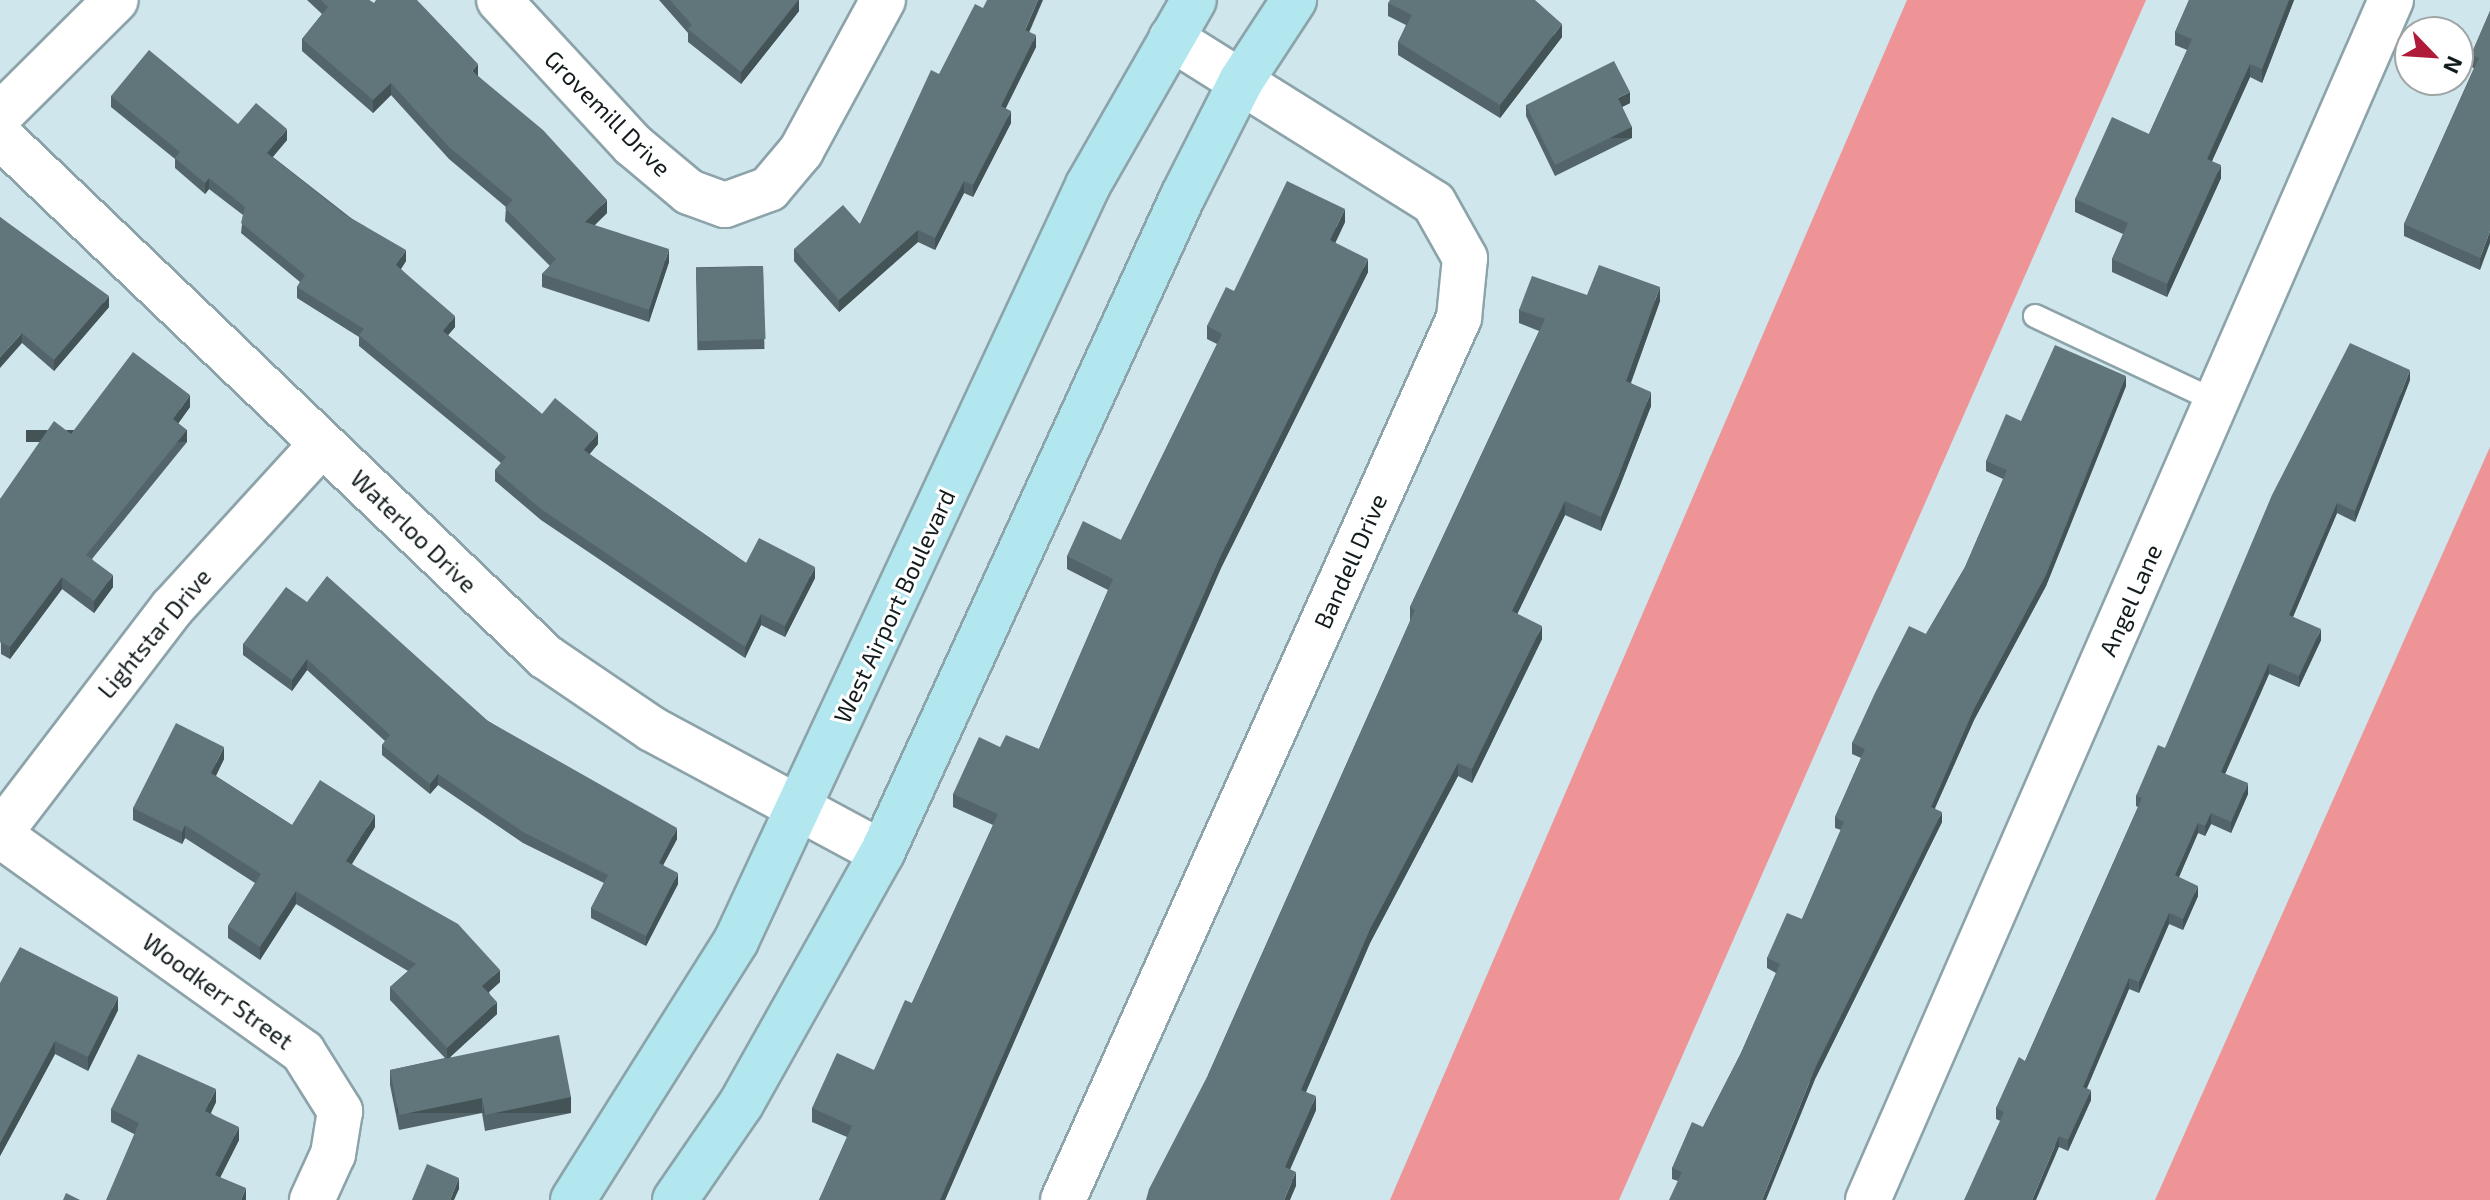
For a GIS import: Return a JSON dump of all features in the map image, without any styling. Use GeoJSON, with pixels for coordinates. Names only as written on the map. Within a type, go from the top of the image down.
{"type":"FeatureCollection","features":[{"type":"Feature","properties":{"kind":"main road","name":"West Airport Boulevard"},"geometry":{"type":"LineString","coordinates":[[573,1200],[728,954],[800,809],[1088,185],[1194,0]]}},
{"type":"Feature","properties":{"kind":"main road"},"geometry":{"type":"LineString","coordinates":[[675,1200],[741,1104],[882,853],[1241,81],[1294,0]]}},
{"type":"Feature","properties":{"kind":"street"},"geometry":{"type":"LineString","coordinates":[[0,115],[116,0]]}},
{"type":"Feature","properties":{"kind":"street","name":"Grovemill Drive"},"geometry":{"type":"LineString","coordinates":[[499,0],[633,145],[689,192],[725,205],[769,189],[801,151],[878,10]]}},
{"type":"Feature","properties":{"kind":"street","name":"Angel Lane"},"geometry":{"type":"LineString","coordinates":[[1868,1200],[2391,0]]}},
{"type":"Feature","properties":{"kind":"street","name":"Bandell Drive"},"geometry":{"type":"LineString","coordinates":[[1063,1200],[1459,318],[1465,258],[1434,203],[1171,38]]}},
{"type":"Feature","properties":{"kind":"street","name":"Waterloo Drive"},"geometry":{"type":"LineString","coordinates":[[0,136],[546,657],[641,722],[882,853]]}},
{"type":"Feature","properties":{"kind":"street","name":"Lightstar Drive"},"geometry":{"type":"LineString","coordinates":[[0,834],[172,608],[322,444]]}},
{"type":"Feature","properties":{"kind":"street","name":"Woodkerr Street"},"geometry":{"type":"LineString","coordinates":[[0,834],[303,1052],[340,1111],[333,1154],[312,1200]]}},
{"type":"Feature","properties":{"kind":"lane"},"geometry":{"type":"LineString","coordinates":[[2035,316],[2216,401]]}},
{"type":"Feature","properties":{"kind":"shaded area"},"geometry":{"type":"Polygon","coordinates":[[[1907,0],[2146,0],[1619,1200],[1390,1200],[1907,0]]]}},
{"type":"Feature","properties":{"kind":"shaded area"},"geometry":{"type":"Polygon","coordinates":[[[2490,447],[2490,1200],[2155,1200],[2490,447]]]}},
{"type":"Feature","properties":{"kind":"building"},"geometry":{"type":"Polygon","coordinates":[[[321,0],[369,0],[374,3],[376,0],[417,0],[478,64],[472,71],[543,130],[607,200],[585,222],[669,249],[649,310],[542,274],[556,259],[505,208],[513,200],[449,147],[391,83],[373,100],[302,39],[328,7],[321,0]]]}},
{"type":"Feature","properties":{"kind":"building"},"geometry":{"type":"Polygon","coordinates":[[[670,0],[798,0],[741,72],[688,29],[692,25],[670,0]]]}},
{"type":"Feature","properties":{"kind":"building"},"geometry":{"type":"Polygon","coordinates":[[[987,0],[1038,0],[1025,30],[1036,35],[1001,106],[1011,111],[973,185],[964,181],[935,238],[918,230],[839,300],[794,249],[843,205],[860,224],[931,70],[939,74],[975,4],[983,8],[987,0]]]}},
{"type":"Feature","properties":{"kind":"building"},"geometry":{"type":"Polygon","coordinates":[[[1390,0],[1535,0],[1562,24],[1500,105],[1398,42],[1412,15],[1388,3],[1390,0]]]}},
{"type":"Feature","properties":{"kind":"building"},"geometry":{"type":"Polygon","coordinates":[[[2189,0],[2289,0],[2262,69],[2250,64],[2207,159],[2221,165],[2167,284],[2112,259],[2128,223],[2075,199],[2112,117],[2149,134],[2192,39],[2175,32],[2189,0]]]}},
{"type":"Feature","properties":{"kind":"building"},"geometry":{"type":"Polygon","coordinates":[[[2490,11],[2490,231],[2480,258],[2404,224],[2462,96],[2474,96],[2474,69],[2479,58],[2474,56],[2474,48],[2490,11]]]}},
{"type":"Feature","properties":{"kind":"building"},"geometry":{"type":"Polygon","coordinates":[[[149,50],[238,124],[256,103],[287,129],[267,153],[344,214],[406,250],[396,265],[455,316],[443,331],[542,414],[555,398],[598,433],[584,450],[746,563],[759,538],[815,567],[785,626],[761,614],[745,647],[541,509],[495,470],[506,457],[359,335],[364,329],[297,287],[305,275],[241,223],[245,207],[209,178],[205,183],[175,158],[180,152],[111,96],[149,50]]]}},
{"type":"Feature","properties":{"kind":"building"},"geometry":{"type":"Polygon","coordinates":[[[1614,61],[1630,92],[1618,98],[1632,127],[1555,165],[1526,105],[1614,61]]]}},
{"type":"Feature","properties":{"kind":"building"},"geometry":{"type":"Polygon","coordinates":[[[1287,181],[1345,209],[1330,240],[1368,259],[1221,555],[940,1200],[819,1200],[852,1126],[812,1108],[837,1053],[874,1070],[905,1000],[912,1003],[998,814],[953,794],[979,737],[1000,747],[1006,735],[1039,749],[1113,579],[1067,556],[1083,521],[1121,540],[1222,334],[1207,326],[1226,287],[1234,291],[1287,181]]]}},
{"type":"Feature","properties":{"kind":"building"},"geometry":{"type":"Polygon","coordinates":[[[0,217],[109,296],[54,360],[22,333],[0,357],[0,217]]]}},
{"type":"Feature","properties":{"kind":"building"},"geometry":{"type":"Polygon","coordinates":[[[1599,265],[1660,287],[1626,381],[1651,392],[1601,517],[1565,501],[1512,611],[1542,626],[1472,769],[1458,763],[1370,929],[1301,1090],[1316,1096],[1285,1167],[1296,1172],[1284,1200],[1146,1200],[1208,1075],[1415,610],[1410,607],[1545,319],[1519,310],[1532,276],[1587,295],[1599,265]]]}},
{"type":"Feature","properties":{"kind":"building"},"geometry":{"type":"Polygon","coordinates":[[[763,266],[766,339],[699,341],[696,268],[763,266]]]}},
{"type":"Feature","properties":{"kind":"building"},"geometry":{"type":"Polygon","coordinates":[[[2350,343],[2410,370],[2355,511],[2337,503],[2289,615],[2321,629],[2299,676],[2269,663],[2221,772],[2248,783],[2231,822],[2211,813],[2205,826],[2198,823],[2175,875],[2198,886],[2183,919],[2169,913],[2139,982],[2129,978],[2083,1087],[2091,1090],[2068,1140],[2059,1136],[2032,1200],[1964,1200],[2004,1112],[1996,1108],[2019,1057],[2025,1061],[2142,798],[2136,796],[2158,745],[2165,748],[2272,495],[2350,343]]]}},
{"type":"Feature","properties":{"kind":"building"},"geometry":{"type":"Polygon","coordinates":[[[2055,345],[2126,376],[2046,575],[1974,709],[1931,807],[1942,812],[1816,1066],[1762,1200],[1669,1200],[1682,1172],[1672,1168],[1692,1122],[1703,1127],[1741,1053],[1780,964],[1767,958],[1787,913],[1802,919],[1844,822],[1835,817],[1865,749],[1852,743],[1909,626],[1926,634],[1965,567],[2007,470],[1986,461],[2006,414],[2021,421],[2055,345]]]}},
{"type":"Feature","properties":{"kind":"building"},"geometry":{"type":"Polygon","coordinates":[[[133,352],[190,395],[173,419],[187,430],[86,555],[113,575],[94,601],[62,577],[10,647],[0,643],[0,499],[54,421],[71,434],[133,352]]]}},
{"type":"Feature","properties":{"kind":"building"},"geometry":{"type":"Polygon","coordinates":[[[327,576],[488,721],[677,828],[659,863],[678,873],[646,936],[591,908],[608,875],[523,832],[438,774],[430,784],[382,745],[390,735],[307,659],[292,680],[243,644],[286,587],[307,602],[327,576]]]}},
{"type":"Feature","properties":{"kind":"building"},"geometry":{"type":"Polygon","coordinates":[[[176,723],[224,747],[211,773],[292,825],[320,780],[375,815],[346,861],[458,924],[500,970],[482,986],[497,1002],[447,1048],[390,987],[416,964],[296,891],[260,947],[228,926],[261,874],[185,825],[182,832],[133,808],[176,723]]]}},
{"type":"Feature","properties":{"kind":"building"},"geometry":{"type":"Polygon","coordinates":[[[20,947],[118,997],[88,1057],[55,1041],[0,1143],[0,983],[20,947]]]}},
{"type":"Feature","properties":{"kind":"building"},"geometry":{"type":"Polygon","coordinates":[[[559,1035],[571,1097],[485,1115],[482,1098],[399,1115],[390,1070],[559,1035]]]}},
{"type":"Feature","properties":{"kind":"building"},"geometry":{"type":"Polygon","coordinates":[[[138,1054],[216,1089],[205,1111],[239,1127],[215,1175],[246,1188],[241,1200],[106,1200],[139,1123],[111,1109],[138,1054]]]}},
{"type":"Feature","properties":{"kind":"building"},"geometry":{"type":"Polygon","coordinates":[[[427,1164],[459,1178],[450,1200],[412,1200],[427,1164]]]}},
{"type":"Feature","properties":{"kind":"building"},"geometry":{"type":"Polygon","coordinates":[[[66,1193],[80,1200],[63,1200],[66,1193]]]}}]}
